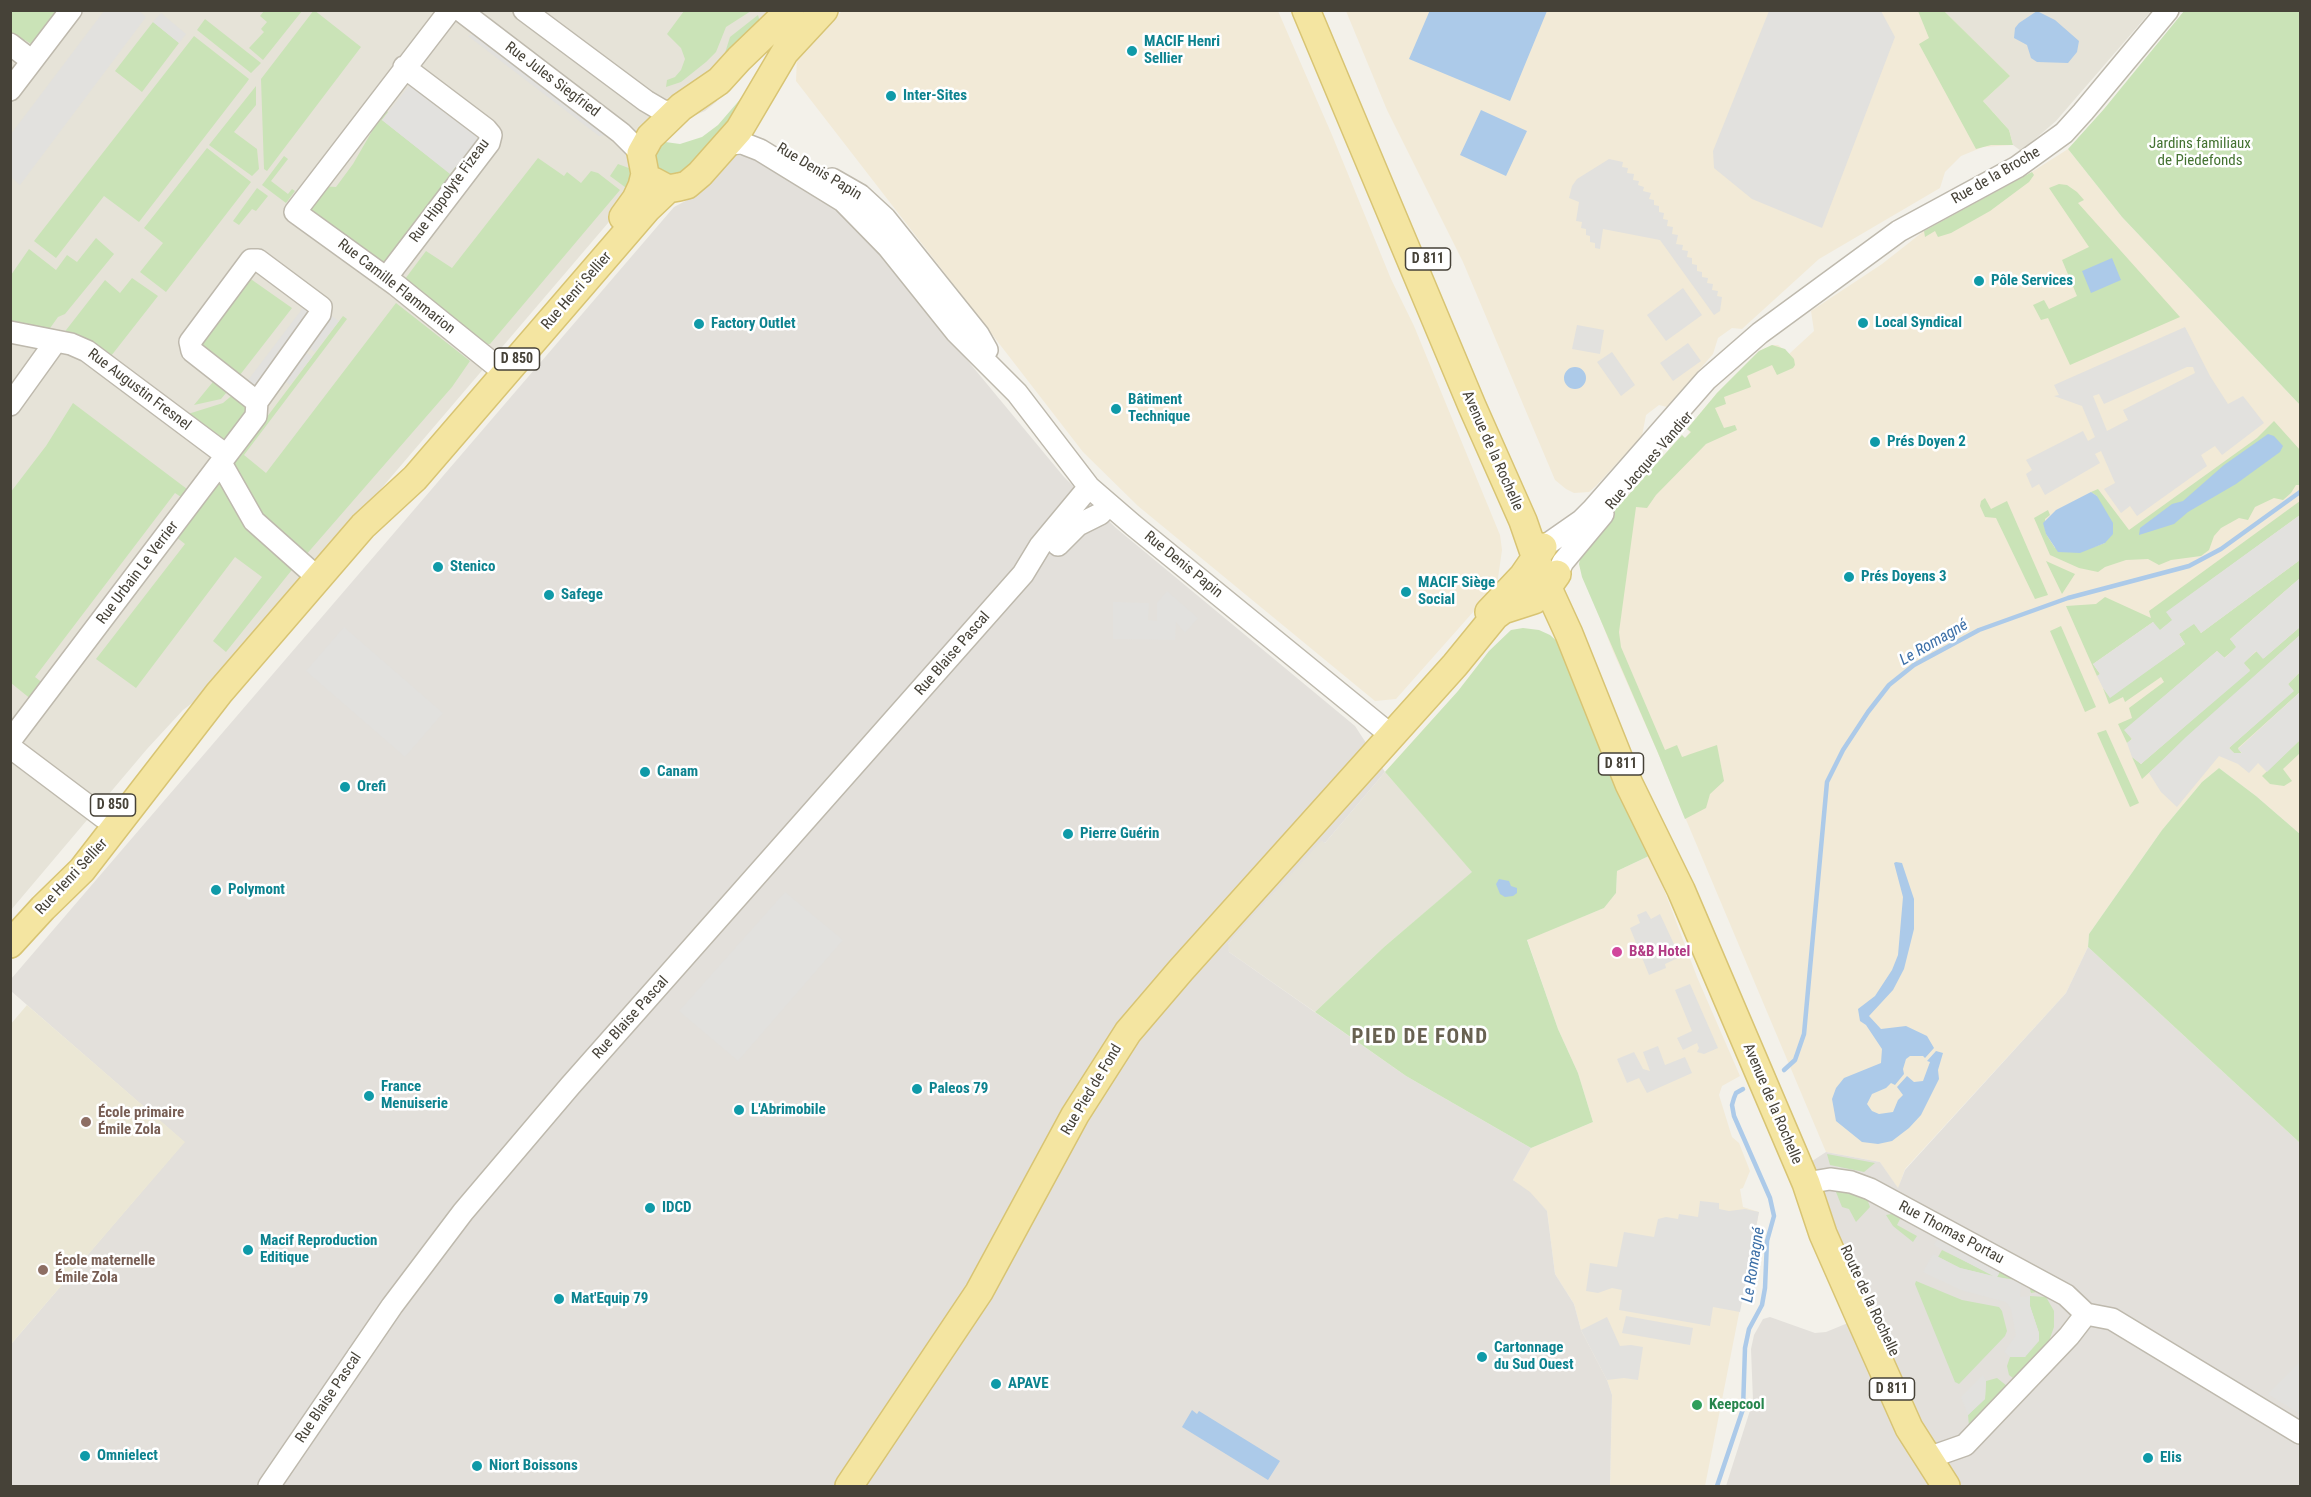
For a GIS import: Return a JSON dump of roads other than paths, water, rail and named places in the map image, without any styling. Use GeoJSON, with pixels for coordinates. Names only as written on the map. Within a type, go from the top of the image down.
{"type":"FeatureCollection","features":[{"type":"Feature","properties":{"kind":"main road","name":"Rue Henri Sellier"},"geometry":{"type":"LineString","coordinates":[[10,944],[82,870],[219,693],[363,526],[415,478],[647,208],[668,189],[687,185],[729,144],[785,52],[824,10]]}},
{"type":"Feature","properties":{"kind":"main road","name":"Avenue de la Rochelle"},"geometry":{"type":"LineString","coordinates":[[1306,10],[1472,406],[1523,521],[1542,550]]}},
{"type":"Feature","properties":{"kind":"main road","name":"Avenue de la Rochelle"},"geometry":{"type":"LineString","coordinates":[[1324,10],[1553,579],[1645,779],[1682,890]]}},
{"type":"Feature","properties":{"kind":"main road","name":"Rue Henri Sellier"},"geometry":{"type":"LineString","coordinates":[[363,526],[370,512],[628,211],[636,199],[650,137],[675,112],[719,81],[777,14]]}},
{"type":"Feature","properties":{"kind":"main road"},"geometry":{"type":"LineString","coordinates":[[719,81],[731,80],[742,84],[752,95],[751,111]]}},
{"type":"Feature","properties":{"kind":"main road"},"geometry":{"type":"LineString","coordinates":[[643,164],[668,189]]}},
{"type":"Feature","properties":{"kind":"main road","name":"Rue Jacques Vandier"},"geometry":{"type":"LineString","coordinates":[[1414,710],[1448,661],[1523,576],[1542,550]]}},
{"type":"Feature","properties":{"kind":"main road","name":"Avenue de la Rochelle"},"geometry":{"type":"LineString","coordinates":[[1553,579],[1569,634],[1629,784],[1682,890],[1806,1183],[1823,1234],[1860,1318]]}},
{"type":"Feature","properties":{"kind":"main road","name":"Rue Jacques Vandier"},"geometry":{"type":"LineString","coordinates":[[1392,736],[1495,616],[1503,610],[1534,600],[1553,579]]}},
{"type":"Feature","properties":{"kind":"main road"},"geometry":{"type":"LineString","coordinates":[[1455,665],[1503,621],[1514,615],[1537,614],[1558,623],[1569,634]]}},
{"type":"Feature","properties":{"kind":"main road","name":"Rue Henri Sellier"},"geometry":{"type":"LineString","coordinates":[[10,921],[47,886],[145,765],[178,729],[219,693]]}},
{"type":"Feature","properties":{"kind":"main road","name":"Rue Pied de Fond"},"geometry":{"type":"LineString","coordinates":[[849,1486],[979,1292],[1075,1115],[1128,1032],[1392,736]]}},
{"type":"Feature","properties":{"kind":"main road","name":"Route de la Rochelle"},"geometry":{"type":"LineString","coordinates":[[1806,1183],[1830,1218],[1927,1424],[1930,1440],[1928,1458],[1931,1486]]}},
{"type":"Feature","properties":{"kind":"main road","name":"Route de la Rochelle"},"geometry":{"type":"LineString","coordinates":[[1860,1318],[1909,1428],[1946,1486]]}},
{"type":"Feature","properties":{"kind":"street"},"geometry":{"type":"LineString","coordinates":[[10,90],[71,10]]}},
{"type":"Feature","properties":{"kind":"street"},"geometry":{"type":"LineString","coordinates":[[404,67],[450,10]]}},
{"type":"Feature","properties":{"kind":"street","name":"Rue Jules Siegfried"},"geometry":{"type":"LineString","coordinates":[[460,10],[621,133],[643,164]]}},
{"type":"Feature","properties":{"kind":"street"},"geometry":{"type":"LineString","coordinates":[[524,10],[646,101],[663,111],[675,112]]}},
{"type":"Feature","properties":{"kind":"street","name":"Rue de la Broche"},"geometry":{"type":"LineString","coordinates":[[1881,243],[1925,216],[2017,166],[2051,143],[2083,112],[2168,11]]}},
{"type":"Feature","properties":{"kind":"street"},"geometry":{"type":"LineString","coordinates":[[10,44],[32,61]]}},
{"type":"Feature","properties":{"kind":"street","name":"Rue Camille Flammarion"},"geometry":{"type":"LineString","coordinates":[[404,67],[295,212],[386,278],[495,365]]}},
{"type":"Feature","properties":{"kind":"street","name":"Rue Hippolyte Fizeau"},"geometry":{"type":"LineString","coordinates":[[386,278],[489,143],[491,135],[404,67]]}},
{"type":"Feature","properties":{"kind":"street","name":"Rue Denis Papin"},"geometry":{"type":"LineString","coordinates":[[751,111],[756,132],[776,147],[871,204],[978,334],[997,372]]}},
{"type":"Feature","properties":{"kind":"street","name":"Rue Denis Papin"},"geometry":{"type":"LineString","coordinates":[[729,144],[747,144],[773,157],[843,201],[888,247],[956,332],[1017,393],[1089,487],[1392,736]]}},
{"type":"Feature","properties":{"kind":"street","name":"Rue Jacques Vandier"},"geometry":{"type":"LineString","coordinates":[[1542,550],[1593,509],[1706,380],[1739,350],[1881,243]]}},
{"type":"Feature","properties":{"kind":"street","name":"Rue Urbain Le Verrier"},"geometry":{"type":"LineString","coordinates":[[10,741],[256,417],[257,402],[320,314],[321,307],[258,260],[251,260],[190,342],[192,351],[257,402]]}},
{"type":"Feature","properties":{"kind":"street","name":"Rue Augustin Fresnel"},"geometry":{"type":"LineString","coordinates":[[10,332],[79,346],[224,459],[254,521],[318,578]]}},
{"type":"Feature","properties":{"kind":"street"},"geometry":{"type":"LineString","coordinates":[[10,405],[56,341]]}},
{"type":"Feature","properties":{"kind":"street","name":"Rue Jacques Vandier"},"geometry":{"type":"LineString","coordinates":[[1553,579],[1586,535],[1708,393],[1739,350]]}},
{"type":"Feature","properties":{"kind":"street","name":"Rue Blaise Pascal"},"geometry":{"type":"LineString","coordinates":[[269,1486],[392,1306],[464,1212],[562,1095],[1023,574],[1040,546],[1089,487]]}},
{"type":"Feature","properties":{"kind":"street","name":"Rue Blaise Pascal"},"geometry":{"type":"LineString","coordinates":[[1023,574],[1037,567],[1078,525],[1100,514],[1109,505]]}},
{"type":"Feature","properties":{"kind":"street"},"geometry":{"type":"LineString","coordinates":[[10,747],[104,817]]}},
{"type":"Feature","properties":{"kind":"street","name":"Rue Thomas Portau"},"geometry":{"type":"LineString","coordinates":[[1806,1183],[1830,1179],[1851,1182],[1870,1189],[2066,1295],[2086,1314],[2112,1319],[2301,1433]]}},
{"type":"Feature","properties":{"kind":"street"},"geometry":{"type":"LineString","coordinates":[[1928,1458],[1965,1445],[2069,1336],[2086,1314]]}},
{"type":"Feature","properties":{"kind":"water"},"geometry":{"type":"Polygon","coordinates":[[[1430,10],[1547,11],[1510,101],[1409,59],[1430,10]]]}},
{"type":"Feature","properties":{"kind":"water"},"geometry":{"type":"Polygon","coordinates":[[[2037,11],[2055,20],[2079,41],[2077,52],[2068,63],[2037,62],[2031,58],[2027,45],[2014,38],[2015,28],[2019,23],[2037,11]]]}},
{"type":"Feature","properties":{"kind":"water"},"geometry":{"type":"Polygon","coordinates":[[[1481,110],[1527,131],[1506,176],[1460,155],[1481,110]]]}},
{"type":"Feature","properties":{"kind":"water"},"geometry":{"type":"Polygon","coordinates":[[[2112,258],[2121,280],[2091,293],[2082,271],[2112,258]]]}},
{"type":"Feature","properties":{"kind":"water"},"geometry":{"type":"Polygon","coordinates":[[[1575,367],[1583,370],[1586,378],[1583,386],[1575,389],[1567,386],[1564,378],[1567,370],[1575,367]]]}},
{"type":"Feature","properties":{"kind":"water"},"geometry":{"type":"Polygon","coordinates":[[[2268,434],[2274,436],[2283,446],[2280,452],[2236,484],[2188,512],[2174,524],[2139,535],[2140,528],[2172,504],[2183,501],[2224,465],[2268,434]]]}},
{"type":"Feature","properties":{"kind":"water"},"geometry":{"type":"Polygon","coordinates":[[[2091,492],[2097,496],[2113,523],[2113,534],[2105,543],[2080,553],[2058,552],[2046,534],[2043,523],[2056,510],[2091,492]]]}},
{"type":"Feature","properties":{"kind":"water"},"geometry":{"type":"Polygon","coordinates":[[[1894,863],[1902,863],[1914,899],[1914,929],[1904,969],[1893,990],[1869,1016],[1881,1029],[1906,1026],[1927,1036],[1934,1048],[1925,1058],[1910,1056],[1906,1059],[1904,1074],[1895,1085],[1891,1083],[1886,1088],[1872,1094],[1867,1104],[1872,1111],[1879,1114],[1893,1112],[1903,1095],[1897,1087],[1907,1076],[1914,1082],[1923,1081],[1930,1062],[1927,1061],[1936,1051],[1943,1053],[1938,1070],[1939,1079],[1921,1115],[1892,1141],[1878,1144],[1862,1142],[1836,1121],[1832,1099],[1836,1088],[1844,1078],[1881,1063],[1882,1049],[1866,1025],[1860,1021],[1858,1009],[1875,996],[1892,970],[1898,955],[1903,897],[1894,863]]]}},
{"type":"Feature","properties":{"kind":"water"},"geometry":{"type":"Polygon","coordinates":[[[1499,879],[1509,881],[1511,886],[1517,888],[1517,893],[1505,897],[1500,894],[1496,884],[1499,879]]]}},
{"type":"Feature","properties":{"kind":"water"},"geometry":{"type":"Polygon","coordinates":[[[1192,1410],[1197,1414],[1199,1411],[1280,1461],[1268,1480],[1182,1427],[1192,1410]]]}},
{"type":"Feature","properties":{"kind":"waterway","name":"Le Romagné"},"geometry":{"type":"LineString","coordinates":[[1784,1070],[1795,1060],[1804,1034],[1827,782],[1843,750],[1889,685],[1914,665],[1979,630],[2068,598],[2189,566],[2221,549],[2300,492]]}},
{"type":"Feature","properties":{"kind":"waterway","name":"Le Romagné"},"geometry":{"type":"LineString","coordinates":[[1717,1486],[1743,1409],[1745,1348],[1749,1329],[1762,1305],[1767,1241],[1774,1216],[1770,1198],[1734,1116],[1732,1105],[1734,1098],[1736,1093],[1743,1089]]}},
{"type":"Feature","properties":{"kind":"place","name":"MACIF Henri Sellier"},"geometry":{"type":"Point","coordinates":[1132,51]}},
{"type":"Feature","properties":{"kind":"place","name":"Inter-Sites"},"geometry":{"type":"Point","coordinates":[891,96]}},
{"type":"Feature","properties":{"kind":"place","name":"Pôle Services"},"geometry":{"type":"Point","coordinates":[1979,281]}},
{"type":"Feature","properties":{"kind":"place","name":"Local Syndical"},"geometry":{"type":"Point","coordinates":[1863,323]}},
{"type":"Feature","properties":{"kind":"place","name":"Factory Outlet"},"geometry":{"type":"Point","coordinates":[699,324]}},
{"type":"Feature","properties":{"kind":"place","name":"Bâtiment Technique"},"geometry":{"type":"Point","coordinates":[1116,409]}},
{"type":"Feature","properties":{"kind":"place","name":"Prés Doyen 2"},"geometry":{"type":"Point","coordinates":[1875,442]}},
{"type":"Feature","properties":{"kind":"place","name":"Stenico"},"geometry":{"type":"Point","coordinates":[438,567]}},
{"type":"Feature","properties":{"kind":"place","name":"Prés Doyens 3"},"geometry":{"type":"Point","coordinates":[1849,577]}},
{"type":"Feature","properties":{"kind":"place","name":"MACIF Siège Social"},"geometry":{"type":"Point","coordinates":[1406,592]}},
{"type":"Feature","properties":{"kind":"place","name":"Safege"},"geometry":{"type":"Point","coordinates":[549,595]}},
{"type":"Feature","properties":{"kind":"place","name":"Canam"},"geometry":{"type":"Point","coordinates":[645,772]}},
{"type":"Feature","properties":{"kind":"place","name":"Orefi"},"geometry":{"type":"Point","coordinates":[345,787]}},
{"type":"Feature","properties":{"kind":"place","name":"Pierre Guérin"},"geometry":{"type":"Point","coordinates":[1068,834]}},
{"type":"Feature","properties":{"kind":"place","name":"Polymont"},"geometry":{"type":"Point","coordinates":[216,890]}},
{"type":"Feature","properties":{"kind":"place","name":"B&B Hotel"},"geometry":{"type":"Point","coordinates":[1617,952]}},
{"type":"Feature","properties":{"kind":"place","name":"Paleos 79"},"geometry":{"type":"Point","coordinates":[917,1089]}},
{"type":"Feature","properties":{"kind":"place","name":"France Menuiserie"},"geometry":{"type":"Point","coordinates":[369,1096]}},
{"type":"Feature","properties":{"kind":"place","name":"L'Abrimobile"},"geometry":{"type":"Point","coordinates":[739,1110]}},
{"type":"Feature","properties":{"kind":"place","name":"École primaire Émile Zola"},"geometry":{"type":"Point","coordinates":[86,1122]}},
{"type":"Feature","properties":{"kind":"place","name":"IDCD"},"geometry":{"type":"Point","coordinates":[650,1208]}},
{"type":"Feature","properties":{"kind":"place","name":"Macif Reproduction Editique"},"geometry":{"type":"Point","coordinates":[248,1250]}},
{"type":"Feature","properties":{"kind":"place","name":"École maternelle Émile Zola"},"geometry":{"type":"Point","coordinates":[43,1270]}},
{"type":"Feature","properties":{"kind":"place","name":"Mat'Equip 79"},"geometry":{"type":"Point","coordinates":[559,1299]}},
{"type":"Feature","properties":{"kind":"place","name":"Cartonnage du Sud Ouest"},"geometry":{"type":"Point","coordinates":[1482,1357]}},
{"type":"Feature","properties":{"kind":"place","name":"APAVE"},"geometry":{"type":"Point","coordinates":[996,1384]}},
{"type":"Feature","properties":{"kind":"place","name":"Keepcool"},"geometry":{"type":"Point","coordinates":[1697,1405]}},
{"type":"Feature","properties":{"kind":"place","name":"Omnielect"},"geometry":{"type":"Point","coordinates":[85,1456]}},
{"type":"Feature","properties":{"kind":"place","name":"Elis"},"geometry":{"type":"Point","coordinates":[2148,1458]}},
{"type":"Feature","properties":{"kind":"place","name":"Niort Boissons"},"geometry":{"type":"Point","coordinates":[477,1466]}},
{"type":"Feature","properties":{"kind":"district","name":"PIED DE FOND"},"geometry":{"type":"Point","coordinates":[1420,1038]}},
{"type":"Feature","properties":{"kind":"park label","name":"Jardins familiaux de Piedefonds"},"geometry":{"type":"Point","coordinates":[2200,152]}}]}
